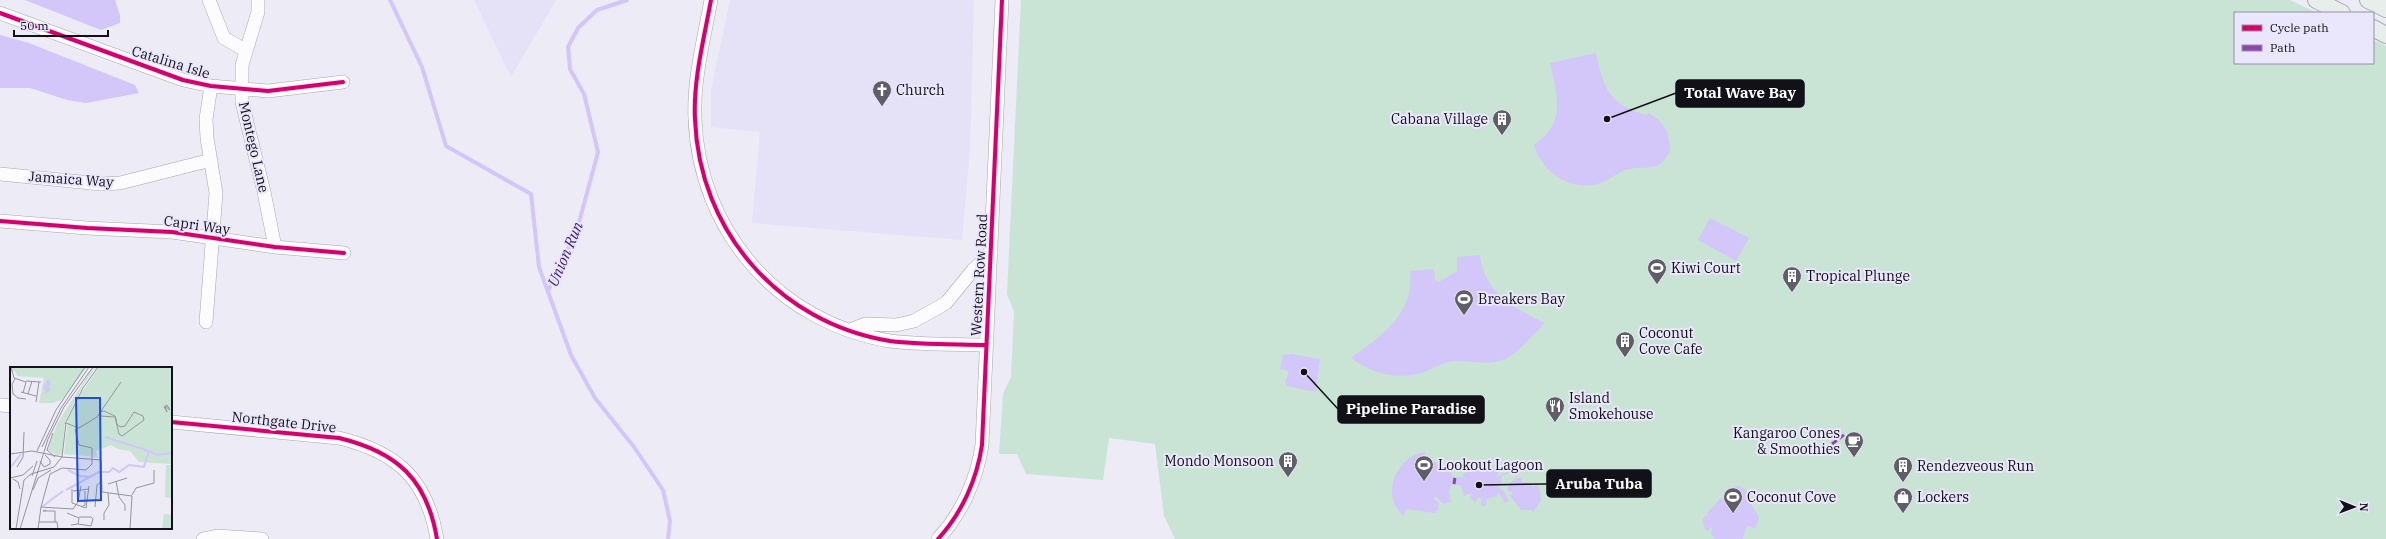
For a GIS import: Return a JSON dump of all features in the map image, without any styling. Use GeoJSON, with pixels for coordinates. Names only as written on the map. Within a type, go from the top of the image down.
{"type":"FeatureCollection","features":[{"type":"Feature","properties":{"kind":"main road"},"geometry":{"type":"LineString","coordinates":[[2316,0],[2340,12]]}},
{"type":"Feature","properties":{"kind":"main road"},"geometry":{"type":"LineString","coordinates":[[2368,0],[2386,9]]}},
{"type":"Feature","properties":{"kind":"main road"},"geometry":{"type":"LineString","coordinates":[[2374,29],[2386,35]]}},
{"type":"Feature","properties":{"kind":"street"},"geometry":{"type":"LineString","coordinates":[[209,0],[224,38],[246,50]]}},
{"type":"Feature","properties":{"kind":"street","name":"Montego Lane"},"geometry":{"type":"LineString","coordinates":[[258,0],[258,12],[246,50],[241,89],[242,102],[264,192],[275,247]]}},
{"type":"Feature","properties":{"kind":"street"},"geometry":{"type":"LineString","coordinates":[[711,0],[697,78],[695,119],[706,185],[722,224],[755,268],[788,298],[823,318],[850,330],[890,341],[986,344]]}},
{"type":"Feature","properties":{"kind":"street","name":"Western Row Road"},"geometry":{"type":"LineString","coordinates":[[938,539],[950,524],[971,488],[978,470],[982,445],[1002,0]]}},
{"type":"Feature","properties":{"kind":"street","name":"Catalina Isle"},"geometry":{"type":"LineString","coordinates":[[0,13],[183,80],[211,86],[241,89],[287,90],[343,82]]}},
{"type":"Feature","properties":{"kind":"street","name":"Capri Way"},"geometry":{"type":"LineString","coordinates":[[206,322],[216,193],[207,138],[206,120],[211,86]]}},
{"type":"Feature","properties":{"kind":"street","name":"Jamaica Way"},"geometry":{"type":"LineString","coordinates":[[0,174],[101,184],[120,183],[211,160]]}},
{"type":"Feature","properties":{"kind":"street","name":"Capri Way"},"geometry":{"type":"LineString","coordinates":[[0,221],[87,228],[172,232],[275,247],[344,253]]}},
{"type":"Feature","properties":{"kind":"street"},"geometry":{"type":"LineString","coordinates":[[850,330],[865,324],[896,325],[914,321],[946,303],[973,270],[991,253]]}},
{"type":"Feature","properties":{"kind":"street"},"geometry":{"type":"LineString","coordinates":[[0,405],[10,406]]}},
{"type":"Feature","properties":{"kind":"street","name":"Northgate Drive"},"geometry":{"type":"LineString","coordinates":[[172,422],[339,438],[366,445],[390,458],[411,478],[425,495],[433,518],[437,539]]}},
{"type":"Feature","properties":{"kind":"street"},"geometry":{"type":"LineString","coordinates":[[203,539],[217,536],[262,539]]}},
{"type":"Feature","properties":{"kind":"shaded area"},"geometry":{"type":"Polygon","coordinates":[[[25,0],[115,0],[120,15],[120,23],[101,30],[25,0]]]}},
{"type":"Feature","properties":{"kind":"shaded area"},"geometry":{"type":"Polygon","coordinates":[[[474,0],[556,0],[511,77],[474,0]]]}},
{"type":"Feature","properties":{"kind":"shaded area"},"geometry":{"type":"Polygon","coordinates":[[[730,0],[974,0],[970,149],[962,240],[752,223],[760,132],[711,127],[711,90],[730,0]]]}},
{"type":"Feature","properties":{"kind":"shaded area"},"geometry":{"type":"Polygon","coordinates":[[[0,35],[29,43],[135,85],[139,93],[86,103],[67,100],[30,88],[0,88],[0,35]]]}},
{"type":"Feature","properties":{"kind":"shaded area"},"geometry":{"type":"Polygon","coordinates":[[[1596,53],[1605,86],[1610,93],[1624,106],[1634,111],[1647,115],[1648,113],[1654,116],[1665,128],[1669,139],[1670,151],[1666,158],[1656,166],[1626,170],[1598,184],[1577,185],[1567,182],[1550,171],[1538,155],[1534,145],[1551,127],[1557,108],[1557,98],[1550,63],[1596,53]]]}},
{"type":"Feature","properties":{"kind":"shaded area"},"geometry":{"type":"Polygon","coordinates":[[[1710,218],[1749,238],[1736,261],[1698,240],[1710,218]]]}},
{"type":"Feature","properties":{"kind":"shaded area","name":"Breakers Bay"},"geometry":{"type":"Polygon","coordinates":[[[1480,255],[1487,280],[1502,298],[1545,323],[1517,351],[1501,361],[1488,363],[1455,361],[1415,375],[1405,376],[1386,374],[1367,368],[1351,358],[1385,332],[1402,311],[1407,300],[1410,286],[1410,271],[1434,269],[1435,280],[1439,282],[1457,271],[1457,257],[1480,255]]]}},
{"type":"Feature","properties":{"kind":"shaded area"},"geometry":{"type":"Polygon","coordinates":[[[1291,354],[1320,359],[1316,392],[1287,386],[1285,382],[1289,371],[1280,369],[1283,355],[1291,354]]]}},
{"type":"Feature","properties":{"kind":"shaded area","name":"Lookout Lagoon"},"geometry":{"type":"Polygon","coordinates":[[[1425,452],[1423,462],[1437,462],[1451,471],[1452,477],[1463,477],[1467,480],[1462,475],[1471,469],[1480,466],[1490,466],[1500,470],[1496,477],[1510,471],[1511,472],[1501,476],[1502,482],[1498,487],[1504,491],[1509,501],[1505,503],[1498,492],[1497,496],[1487,499],[1486,506],[1481,506],[1481,499],[1479,497],[1475,502],[1470,498],[1472,493],[1464,496],[1461,486],[1452,484],[1449,491],[1451,502],[1443,504],[1436,496],[1434,499],[1439,503],[1438,510],[1434,513],[1406,509],[1404,516],[1397,508],[1393,499],[1392,488],[1394,478],[1406,461],[1415,455],[1425,452]]]}},
{"type":"Feature","properties":{"kind":"shaded area"},"geometry":{"type":"Polygon","coordinates":[[[1516,478],[1522,478],[1522,482],[1530,483],[1534,487],[1536,484],[1540,489],[1541,501],[1533,512],[1532,510],[1521,510],[1509,495],[1514,493],[1508,491],[1508,485],[1516,478]]]}},
{"type":"Feature","properties":{"kind":"shaded area","name":"Coconut Cove"},"geometry":{"type":"Polygon","coordinates":[[[1738,486],[1745,490],[1748,494],[1752,506],[1759,518],[1757,524],[1755,528],[1748,526],[1745,530],[1743,539],[1715,539],[1711,533],[1712,528],[1710,527],[1709,531],[1705,529],[1702,519],[1706,515],[1709,518],[1707,513],[1720,499],[1729,494],[1728,488],[1738,486]]]}},
{"type":"Feature","properties":{"kind":"green space"},"geometry":{"type":"Polygon","coordinates":[[[1021,0],[2290,0],[2315,12],[2234,12],[2234,64],[2374,64],[2374,40],[2386,46],[2386,539],[1175,539],[1164,516],[1155,444],[1109,438],[1103,480],[1026,474],[1017,454],[999,454],[1003,394],[1011,377],[1014,312],[1007,294],[1021,0]]]}},
{"type":"Feature","properties":{"kind":"waterway"},"geometry":{"type":"LineString","coordinates":[[390,0],[422,67],[446,146],[531,194],[539,267],[571,355],[595,398],[634,447],[663,490],[670,521],[668,539]]}},
{"type":"Feature","properties":{"kind":"waterway","name":"Union Run"},"geometry":{"type":"LineString","coordinates":[[548,291],[577,230],[598,152],[584,94],[570,69],[568,47],[578,28],[597,10],[627,0]]}},
{"type":"Feature","properties":{"kind":"marked path"},"geometry":{"type":"LineString","coordinates":[[1832,444],[1845,434]]}},
{"type":"Feature","properties":{"kind":"marked path"},"geometry":{"type":"LineString","coordinates":[[1454,484],[1455,477]]}},
{"type":"Feature","properties":{"kind":"cycle path"},"geometry":{"type":"LineString","coordinates":[[711,0],[697,74],[695,119],[700,160],[712,198],[729,234],[752,265],[781,292],[813,314],[850,331],[890,341],[926,344],[986,345]]}},
{"type":"Feature","properties":{"kind":"cycle path"},"geometry":{"type":"LineString","coordinates":[[938,539],[947,529],[967,495],[980,458],[982,445],[1002,0]]}},
{"type":"Feature","properties":{"kind":"cycle path"},"geometry":{"type":"LineString","coordinates":[[0,13],[183,80],[211,86],[268,91],[343,82]]}},
{"type":"Feature","properties":{"kind":"cycle path"},"geometry":{"type":"LineString","coordinates":[[0,221],[87,228],[172,232],[275,247],[344,253]]}},
{"type":"Feature","properties":{"kind":"cycle path"},"geometry":{"type":"LineString","coordinates":[[172,422],[339,438],[377,451],[393,460],[406,471],[417,484],[426,500],[437,539]]}},
{"type":"Feature","properties":{"kind":"place","name":"Church"},"geometry":{"type":"Point","coordinates":[882,107]}},
{"type":"Feature","properties":{"kind":"place","name":"Total Wave Bay"},"geometry":{"type":"Point","coordinates":[1607,119]}},
{"type":"Feature","properties":{"kind":"place","name":"Cabana Village"},"geometry":{"type":"Point","coordinates":[1502,136]}},
{"type":"Feature","properties":{"kind":"place","name":"Kiwi Court"},"geometry":{"type":"Point","coordinates":[1657,285]}},
{"type":"Feature","properties":{"kind":"place","name":"Tropical Plunge"},"geometry":{"type":"Point","coordinates":[1792,293]}},
{"type":"Feature","properties":{"kind":"place","name":"Breakers Bay"},"geometry":{"type":"Point","coordinates":[1464,316]}},
{"type":"Feature","properties":{"kind":"place","name":"Coconut Cove Cafe"},"geometry":{"type":"Point","coordinates":[1625,358]}},
{"type":"Feature","properties":{"kind":"place","name":"Pipeline Paradise"},"geometry":{"type":"Point","coordinates":[1304,372]}},
{"type":"Feature","properties":{"kind":"place","name":"Island Smokehouse"},"geometry":{"type":"Point","coordinates":[1555,423]}},
{"type":"Feature","properties":{"kind":"place","name":"Kangaroo Cones & Smoothies"},"geometry":{"type":"Point","coordinates":[1854,458]}},
{"type":"Feature","properties":{"kind":"place","name":"Mondo Monsoon"},"geometry":{"type":"Point","coordinates":[1288,478]}},
{"type":"Feature","properties":{"kind":"place","name":"Lookout Lagoon"},"geometry":{"type":"Point","coordinates":[1424,482]}},
{"type":"Feature","properties":{"kind":"place","name":"Rendezveous Run"},"geometry":{"type":"Point","coordinates":[1903,483]}},
{"type":"Feature","properties":{"kind":"place","name":"Aruba Tuba"},"geometry":{"type":"Point","coordinates":[1479,485]}},
{"type":"Feature","properties":{"kind":"place","name":"Coconut Cove"},"geometry":{"type":"Point","coordinates":[1733,514]}},
{"type":"Feature","properties":{"kind":"place","name":"Lockers"},"geometry":{"type":"Point","coordinates":[1903,514]}}]}
